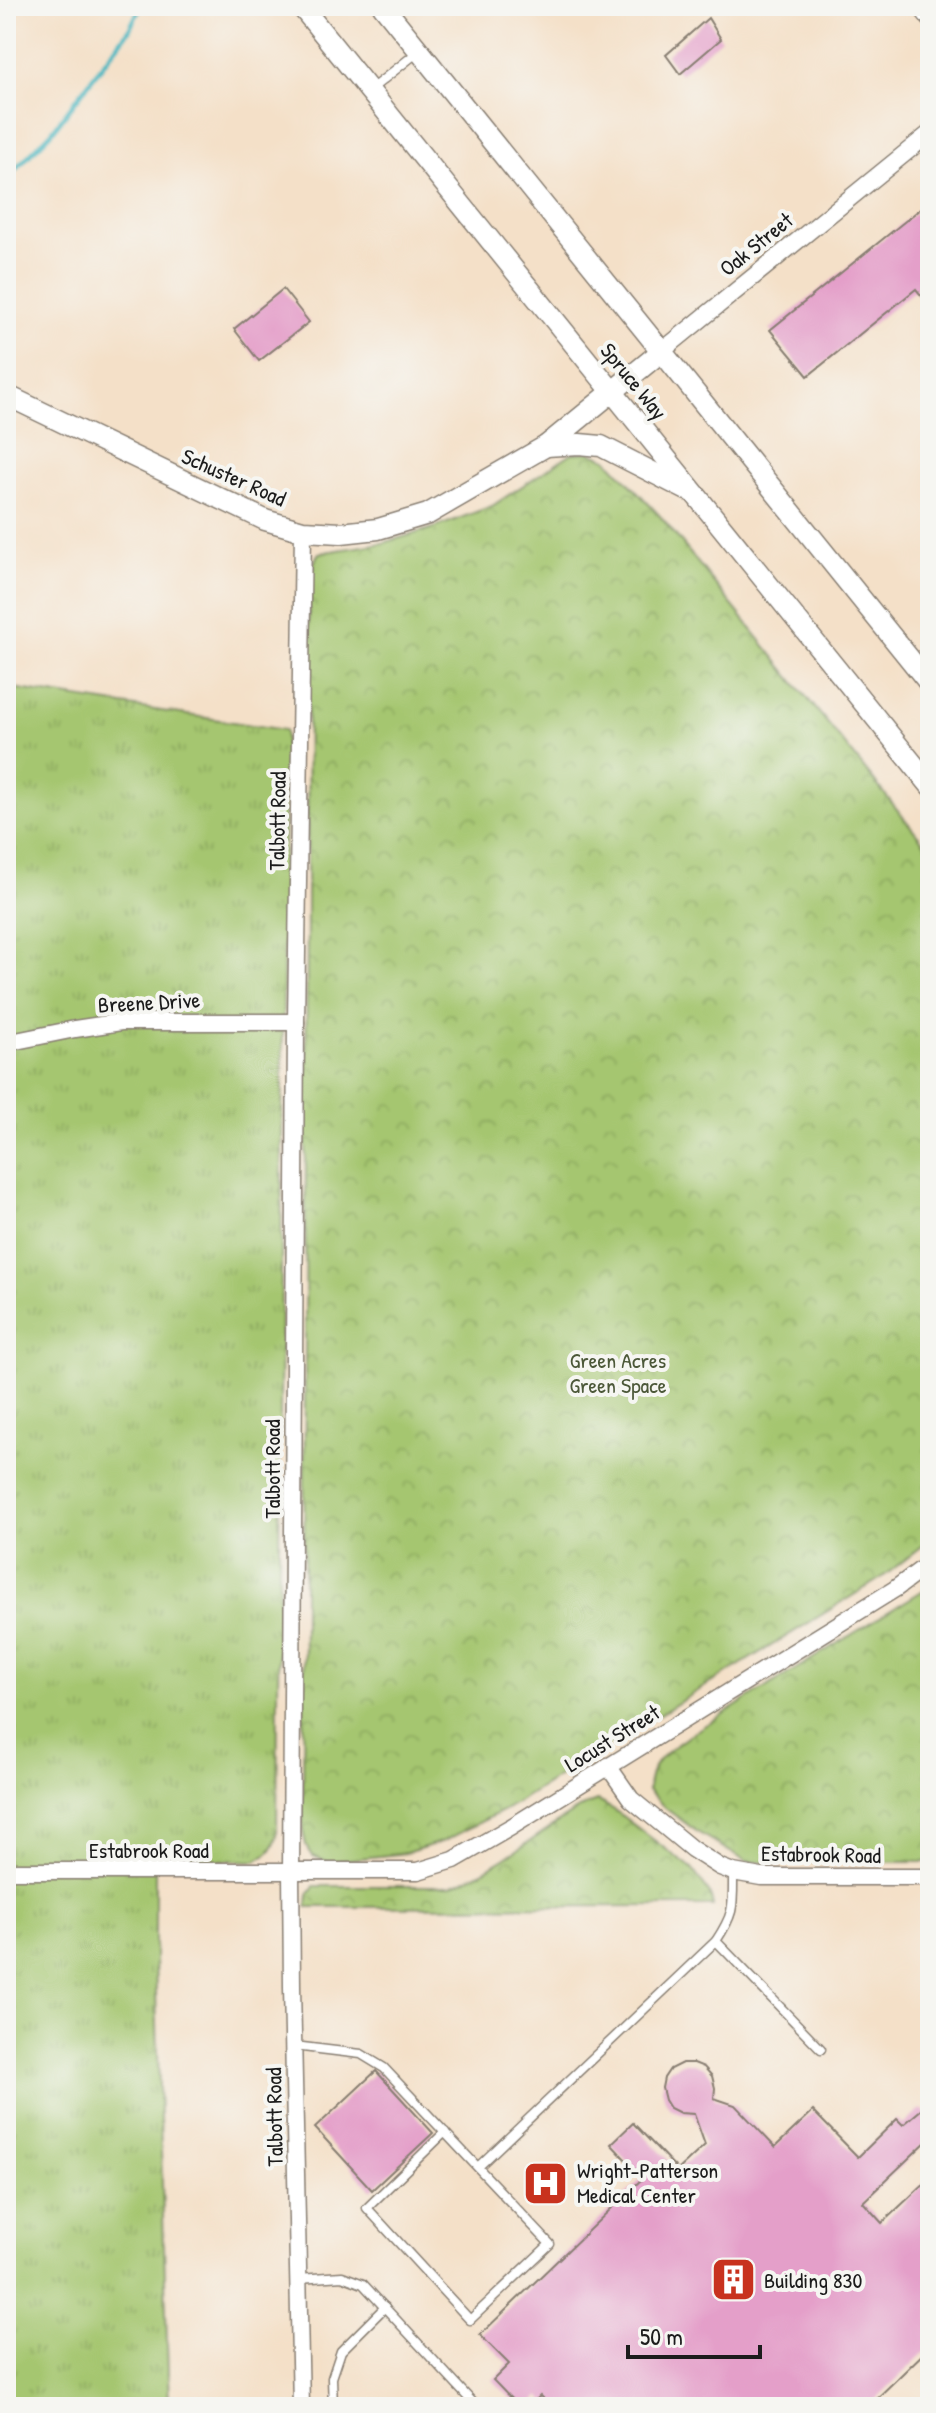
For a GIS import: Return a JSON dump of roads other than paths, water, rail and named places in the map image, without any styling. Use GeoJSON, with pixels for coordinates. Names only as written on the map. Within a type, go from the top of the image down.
{"type":"FeatureCollection","features":[{"type":"Feature","properties":{"kind":"street","name":"Spruce Way"},"geometry":{"type":"LineString","coordinates":[[301,6],[930,785]]}},
{"type":"Feature","properties":{"kind":"street","name":"Spruce Way"},"geometry":{"type":"LineString","coordinates":[[383,6],[930,684]]}},
{"type":"Feature","properties":{"kind":"street"},"geometry":{"type":"LineString","coordinates":[[920,6],[930,19]]}},
{"type":"Feature","properties":{"kind":"street","name":"Oak Street"},"geometry":{"type":"LineString","coordinates":[[612,392],[930,133]]}},
{"type":"Feature","properties":{"kind":"street","name":"Schuster Road"},"geometry":{"type":"LineString","coordinates":[[6,395],[241,511],[303,531],[341,533],[378,529],[428,514],[546,446],[612,392]]}},
{"type":"Feature","properties":{"kind":"street"},"geometry":{"type":"LineString","coordinates":[[546,446],[601,446],[694,495]]}},
{"type":"Feature","properties":{"kind":"street","name":"Talbott Road"},"geometry":{"type":"LineString","coordinates":[[301,2407],[291,1872],[296,1022],[303,531]]}},
{"type":"Feature","properties":{"kind":"street","name":"Breene Drive"},"geometry":{"type":"LineString","coordinates":[[6,1043],[121,1022],[296,1022]]}},
{"type":"Feature","properties":{"kind":"street","name":"Locust Street"},"geometry":{"type":"LineString","coordinates":[[291,1872],[418,1871],[454,1860],[895,1589],[930,1563]]}},
{"type":"Feature","properties":{"kind":"street","name":"Estabrook Road"},"geometry":{"type":"LineString","coordinates":[[608,1766],[631,1799],[692,1849],[733,1872],[761,1877],[930,1877]]}},
{"type":"Feature","properties":{"kind":"street","name":"Estabrook Road"},"geometry":{"type":"LineString","coordinates":[[6,1871],[291,1872]]}},
{"type":"Feature","properties":{"kind":"lane"},"geometry":{"type":"LineString","coordinates":[[369,90],[419,51]]}},
{"type":"Feature","properties":{"kind":"lane"},"geometry":{"type":"LineString","coordinates":[[478,2167],[716,1941],[730,1919],[733,1872]]}},
{"type":"Feature","properties":{"kind":"lane"},"geometry":{"type":"LineString","coordinates":[[716,1941],[821,2049]]}},
{"type":"Feature","properties":{"kind":"lane"},"geometry":{"type":"LineString","coordinates":[[293,2045],[361,2054],[384,2068],[445,2132],[550,2244],[470,2320],[367,2208],[445,2132]]}},
{"type":"Feature","properties":{"kind":"lane"},"geometry":{"type":"LineString","coordinates":[[299,2279],[342,2276],[363,2284],[477,2407]]}},
{"type":"Feature","properties":{"kind":"lane"},"geometry":{"type":"LineString","coordinates":[[333,2407],[332,2378],[341,2351],[385,2307]]}},
{"type":"Feature","properties":{"kind":"lane"},"geometry":{"type":"LineString","coordinates":[[925,2407],[930,2391]]}},
{"type":"Feature","properties":{"kind":"waterway"},"geometry":{"type":"LineString","coordinates":[[6,179],[51,133],[129,30],[141,6]]}},
{"type":"Feature","properties":{"kind":"place","name":"Wright-Patterson Medical Center"},"geometry":{"type":"Point","coordinates":[546,2183]}},
{"type":"Feature","properties":{"kind":"place","name":"Building 830"},"geometry":{"type":"Point","coordinates":[733,2280]}},
{"type":"Feature","properties":{"kind":"park label","name":"Green Acres Green Space"},"geometry":{"type":"Point","coordinates":[618,1372]}}]}
